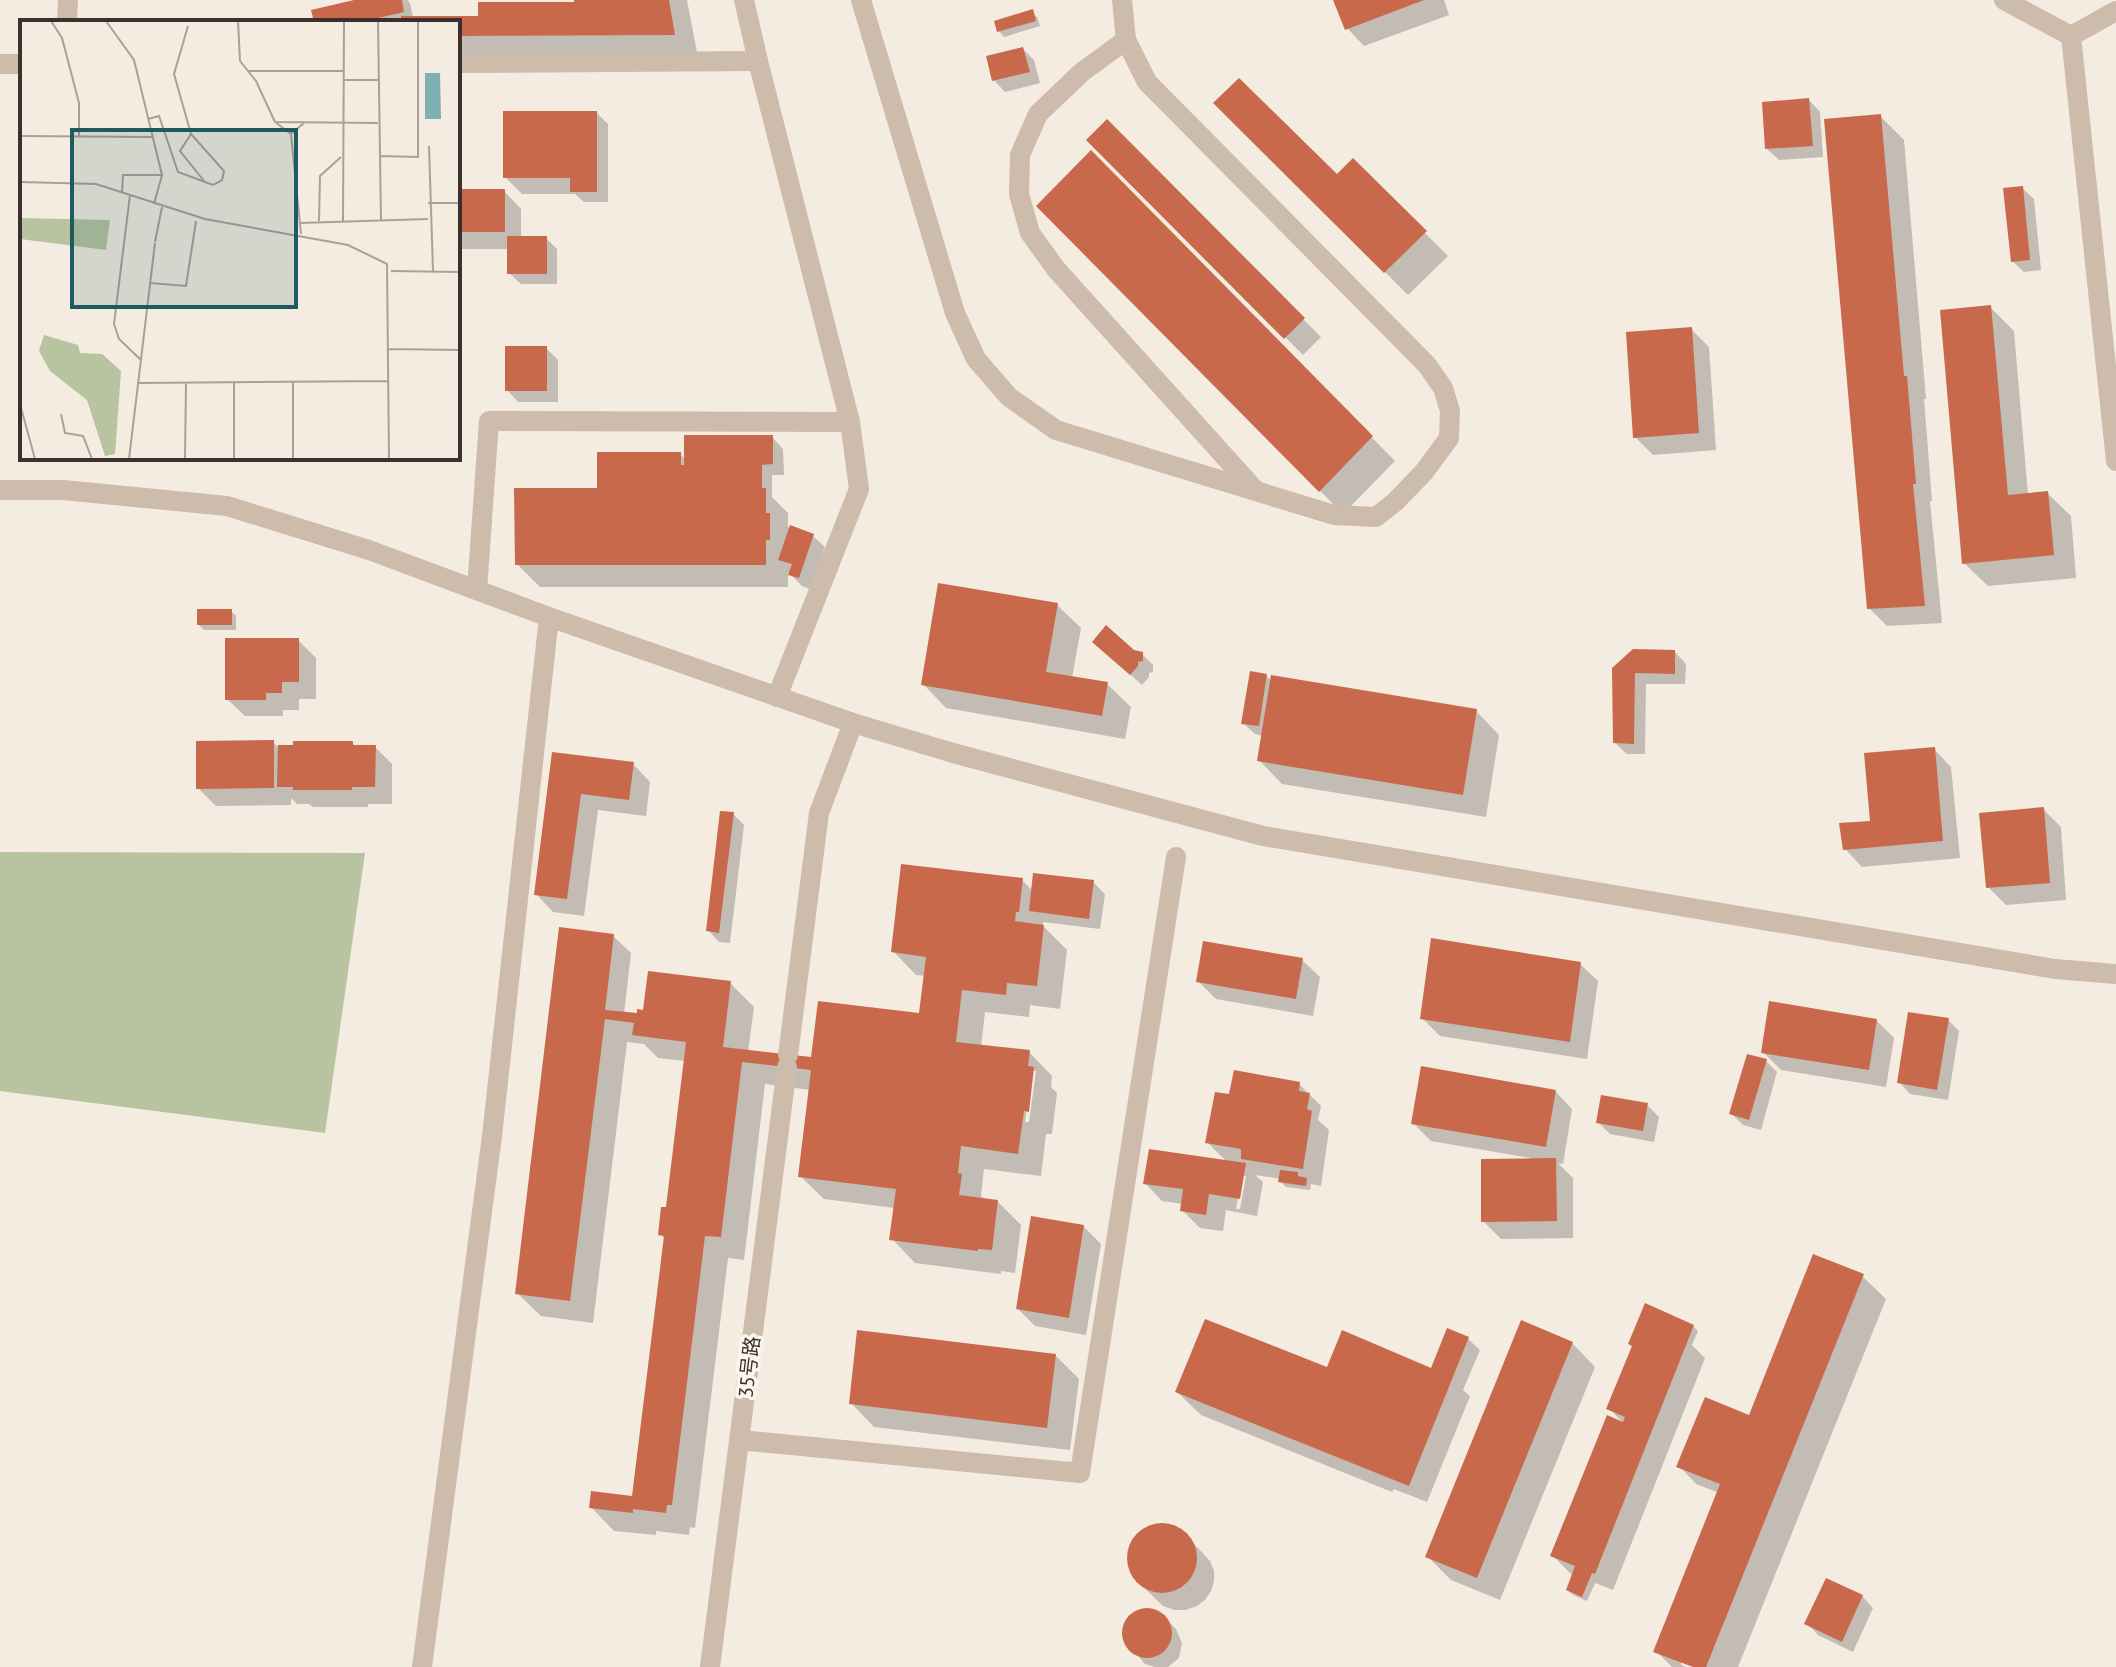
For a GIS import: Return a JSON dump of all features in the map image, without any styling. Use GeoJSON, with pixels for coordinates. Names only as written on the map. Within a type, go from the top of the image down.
{"type":"FeatureCollection","features":[{"type":"Feature","properties":{"kind":"street"},"geometry":{"type":"LineString","coordinates":[[67,20],[68,0]]}},
{"type":"Feature","properties":{"kind":"street"},"geometry":{"type":"LineString","coordinates":[[744,0],[850,422],[859,489],[777,697]]}},
{"type":"Feature","properties":{"kind":"street"},"geometry":{"type":"LineString","coordinates":[[861,0],[955,313],[976,359],[1009,397],[1056,430],[1334,515],[1376,517],[1424,472],[1449,438],[1450,411],[1443,388],[1427,365],[1147,82],[1126,40],[1122,0]]}},
{"type":"Feature","properties":{"kind":"street"},"geometry":{"type":"LineString","coordinates":[[2004,0],[2071,36]]}},
{"type":"Feature","properties":{"kind":"street"},"geometry":{"type":"LineString","coordinates":[[2071,36],[2116,11]]}},
{"type":"Feature","properties":{"kind":"street"},"geometry":{"type":"LineString","coordinates":[[2071,36],[2116,461]]}},
{"type":"Feature","properties":{"kind":"street"},"geometry":{"type":"LineString","coordinates":[[1126,40],[1082,72],[1038,114],[1020,155],[1019,194],[1030,233],[1056,269],[1256,491]]}},
{"type":"Feature","properties":{"kind":"street"},"geometry":{"type":"LineString","coordinates":[[460,63],[758,61]]}},
{"type":"Feature","properties":{"kind":"street"},"geometry":{"type":"LineString","coordinates":[[477,590],[489,421],[850,422]]}},
{"type":"Feature","properties":{"kind":"street"},"geometry":{"type":"LineString","coordinates":[[0,490],[63,490],[227,506],[369,550],[549,617],[853,723],[1263,836],[2055,969],[2116,974]]}},
{"type":"Feature","properties":{"kind":"street"},"geometry":{"type":"LineString","coordinates":[[422,1667],[492,1136],[549,617]]}},
{"type":"Feature","properties":{"kind":"street","name":"35号路"},"geometry":{"type":"LineString","coordinates":[[710,1667],[819,813],[853,723]]}},
{"type":"Feature","properties":{"kind":"street"},"geometry":{"type":"LineString","coordinates":[[740,1440],[1080,1473],[1176,857]]}},
{"type":"Feature","properties":{"kind":"green space"},"geometry":{"type":"Polygon","coordinates":[[[0,852],[365,853],[325,1133],[0,1091],[0,852]]]}},
{"type":"Feature","properties":{"kind":"building"},"geometry":{"type":"Polygon","coordinates":[[[354,0],[402,0],[404,12],[370,20],[314,20],[311,10],[354,0]]]}},
{"type":"Feature","properties":{"kind":"building"},"geometry":{"type":"Polygon","coordinates":[[[669,0],[675,35],[460,36],[460,20],[401,20],[401,16],[478,16],[478,2],[669,0]]]}},
{"type":"Feature","properties":{"kind":"building"},"geometry":{"type":"Polygon","coordinates":[[[1333,0],[1424,0],[1345,30],[1333,0]]]}},
{"type":"Feature","properties":{"kind":"building"},"geometry":{"type":"Polygon","coordinates":[[[1033,9],[1036,21],[997,32],[994,21],[1033,9]]]}},
{"type":"Feature","properties":{"kind":"building"},"geometry":{"type":"Polygon","coordinates":[[[1023,47],[1030,72],[992,81],[986,56],[1023,47]]]}},
{"type":"Feature","properties":{"kind":"building"},"geometry":{"type":"Polygon","coordinates":[[[1239,78],[1337,174],[1353,158],[1427,231],[1384,273],[1213,103],[1239,78]]]}},
{"type":"Feature","properties":{"kind":"building"},"geometry":{"type":"Polygon","coordinates":[[[1809,98],[1813,146],[1765,149],[1762,102],[1809,98]]]}},
{"type":"Feature","properties":{"kind":"building"},"geometry":{"type":"Polygon","coordinates":[[[503,111],[597,111],[597,192],[570,192],[570,178],[503,178],[503,111]]]}},
{"type":"Feature","properties":{"kind":"building"},"geometry":{"type":"Polygon","coordinates":[[[1881,114],[1904,376],[1907,376],[1916,484],[1913,484],[1925,606],[1867,609],[1824,119],[1881,114]]]}},
{"type":"Feature","properties":{"kind":"building"},"geometry":{"type":"Polygon","coordinates":[[[1107,119],[1305,318],[1284,339],[1086,140],[1107,119]]]}},
{"type":"Feature","properties":{"kind":"building"},"geometry":{"type":"Polygon","coordinates":[[[1091,150],[1373,436],[1319,492],[1036,206],[1091,150]]]}},
{"type":"Feature","properties":{"kind":"building"},"geometry":{"type":"Polygon","coordinates":[[[2023,186],[2030,260],[2011,262],[2003,188],[2023,186]]]}},
{"type":"Feature","properties":{"kind":"building"},"geometry":{"type":"Polygon","coordinates":[[[460,189],[505,189],[505,232],[460,232],[460,189]]]}},
{"type":"Feature","properties":{"kind":"building"},"geometry":{"type":"Polygon","coordinates":[[[507,236],[547,236],[547,274],[507,274],[507,236]]]}},
{"type":"Feature","properties":{"kind":"building"},"geometry":{"type":"Polygon","coordinates":[[[1991,305],[2008,495],[2048,491],[2054,555],[1962,564],[1940,310],[1991,305]]]}},
{"type":"Feature","properties":{"kind":"building"},"geometry":{"type":"Polygon","coordinates":[[[1692,327],[1699,433],[1633,438],[1626,332],[1692,327]]]}},
{"type":"Feature","properties":{"kind":"building"},"geometry":{"type":"Polygon","coordinates":[[[505,346],[547,346],[547,391],[505,391],[505,346]]]}},
{"type":"Feature","properties":{"kind":"building"},"geometry":{"type":"Polygon","coordinates":[[[684,435],[773,435],[773,464],[762,465],[766,513],[770,513],[766,565],[515,565],[514,488],[597,488],[597,452],[681,452],[681,465],[684,465],[684,435]]]}},
{"type":"Feature","properties":{"kind":"building"},"geometry":{"type":"Polygon","coordinates":[[[790,525],[814,534],[799,578],[788,575],[792,564],[778,560],[790,525]]]}},
{"type":"Feature","properties":{"kind":"building"},"geometry":{"type":"Polygon","coordinates":[[[938,583],[1058,603],[1046,672],[1108,682],[1102,716],[921,685],[938,583]]]}},
{"type":"Feature","properties":{"kind":"building"},"geometry":{"type":"Polygon","coordinates":[[[197,609],[232,609],[232,625],[197,625],[197,609]]]}},
{"type":"Feature","properties":{"kind":"building"},"geometry":{"type":"Polygon","coordinates":[[[1106,625],[1134,650],[1143,652],[1143,661],[1138,662],[1130,675],[1092,642],[1106,625]]]}},
{"type":"Feature","properties":{"kind":"building"},"geometry":{"type":"Polygon","coordinates":[[[225,638],[299,638],[299,682],[282,682],[282,693],[266,693],[266,700],[225,700],[225,638]]]}},
{"type":"Feature","properties":{"kind":"building"},"geometry":{"type":"Polygon","coordinates":[[[1633,649],[1675,650],[1675,674],[1635,673],[1634,744],[1613,743],[1612,668],[1633,649]]]}},
{"type":"Feature","properties":{"kind":"building"},"geometry":{"type":"Polygon","coordinates":[[[1250,671],[1267,674],[1259,726],[1241,724],[1250,671]]]}},
{"type":"Feature","properties":{"kind":"building"},"geometry":{"type":"Polygon","coordinates":[[[1271,675],[1477,709],[1463,795],[1257,761],[1271,675]]]}},
{"type":"Feature","properties":{"kind":"building"},"geometry":{"type":"Polygon","coordinates":[[[274,740],[274,788],[196,789],[196,741],[274,740]]]}},
{"type":"Feature","properties":{"kind":"building"},"geometry":{"type":"Polygon","coordinates":[[[293,741],[353,741],[353,745],[376,745],[375,787],[293,790],[293,787],[277,787],[278,745],[293,745],[293,741]]]}},
{"type":"Feature","properties":{"kind":"building"},"geometry":{"type":"Polygon","coordinates":[[[1935,747],[1943,841],[1843,850],[1839,823],[1870,821],[1864,753],[1935,747]]]}},
{"type":"Feature","properties":{"kind":"building"},"geometry":{"type":"Polygon","coordinates":[[[552,752],[634,762],[629,800],[581,794],[567,899],[534,895],[552,752]]]}},
{"type":"Feature","properties":{"kind":"building"},"geometry":{"type":"Polygon","coordinates":[[[2044,807],[2050,883],[1986,888],[1979,813],[2044,807]]]}},
{"type":"Feature","properties":{"kind":"building"},"geometry":{"type":"Polygon","coordinates":[[[720,811],[734,812],[719,933],[706,931],[720,811]]]}},
{"type":"Feature","properties":{"kind":"building"},"geometry":{"type":"Polygon","coordinates":[[[901,864],[1023,878],[1015,921],[1044,925],[1037,986],[1007,983],[1006,995],[962,990],[956,1042],[1030,1050],[1028,1066],[1034,1067],[1029,1112],[1024,1111],[1018,1154],[961,1146],[959,1195],[998,1200],[992,1250],[889,1240],[896,1189],[798,1177],[811,1070],[742,1062],[721,1237],[705,1236],[672,1505],[667,1505],[666,1513],[589,1508],[591,1491],[632,1496],[664,1236],[658,1235],[661,1207],[666,1207],[686,1042],[632,1035],[634,1023],[605,1019],[570,1301],[515,1294],[559,927],[614,934],[605,1010],[637,1013],[637,1009],[643,1010],[648,971],[731,981],[723,1047],[811,1057],[818,1001],[919,1013],[926,957],[891,952],[901,864]]]}},
{"type":"Feature","properties":{"kind":"building"},"geometry":{"type":"Polygon","coordinates":[[[1033,873],[1094,880],[1089,919],[1029,911],[1033,873]]]}},
{"type":"Feature","properties":{"kind":"building"},"geometry":{"type":"Polygon","coordinates":[[[1431,938],[1581,962],[1570,1042],[1420,1019],[1431,938]]]}},
{"type":"Feature","properties":{"kind":"building"},"geometry":{"type":"Polygon","coordinates":[[[1203,941],[1303,958],[1296,999],[1196,982],[1203,941]]]}},
{"type":"Feature","properties":{"kind":"building"},"geometry":{"type":"Polygon","coordinates":[[[1769,1001],[1877,1019],[1869,1070],[1761,1053],[1769,1001]]]}},
{"type":"Feature","properties":{"kind":"building"},"geometry":{"type":"Polygon","coordinates":[[[1908,1012],[1949,1018],[1937,1090],[1897,1083],[1908,1012]]]}},
{"type":"Feature","properties":{"kind":"building"},"geometry":{"type":"Polygon","coordinates":[[[1747,1054],[1767,1059],[1749,1120],[1729,1114],[1747,1054]]]}},
{"type":"Feature","properties":{"kind":"building"},"geometry":{"type":"Polygon","coordinates":[[[1421,1066],[1556,1090],[1546,1147],[1411,1124],[1421,1066]]]}},
{"type":"Feature","properties":{"kind":"building"},"geometry":{"type":"Polygon","coordinates":[[[1234,1070],[1300,1082],[1299,1091],[1310,1093],[1307,1109],[1312,1111],[1303,1169],[1241,1159],[1241,1149],[1205,1143],[1215,1092],[1229,1094],[1234,1070]]]}},
{"type":"Feature","properties":{"kind":"building"},"geometry":{"type":"Polygon","coordinates":[[[1601,1095],[1648,1103],[1643,1131],[1596,1123],[1601,1095]]]}},
{"type":"Feature","properties":{"kind":"building"},"geometry":{"type":"Polygon","coordinates":[[[1149,1149],[1246,1163],[1240,1199],[1209,1194],[1206,1215],[1180,1211],[1183,1189],[1143,1184],[1149,1149]]]}},
{"type":"Feature","properties":{"kind":"building"},"geometry":{"type":"Polygon","coordinates":[[[1556,1158],[1557,1221],[1481,1222],[1481,1159],[1556,1158]]]}},
{"type":"Feature","properties":{"kind":"building"},"geometry":{"type":"Polygon","coordinates":[[[1280,1170],[1298,1172],[1298,1176],[1307,1178],[1306,1186],[1278,1182],[1280,1170]]]}},
{"type":"Feature","properties":{"kind":"building"},"geometry":{"type":"Polygon","coordinates":[[[1031,1216],[1084,1225],[1069,1318],[1016,1309],[1031,1216]]]}},
{"type":"Feature","properties":{"kind":"building"},"geometry":{"type":"Polygon","coordinates":[[[1813,1254],[1864,1274],[1706,1667],[1693,1667],[1653,1652],[1720,1484],[1676,1467],[1705,1397],[1749,1415],[1813,1254]]]}},
{"type":"Feature","properties":{"kind":"building"},"geometry":{"type":"Polygon","coordinates":[[[1645,1303],[1694,1325],[1595,1574],[1592,1573],[1582,1597],[1566,1590],[1575,1566],[1550,1556],[1607,1415],[1623,1422],[1625,1417],[1606,1409],[1632,1346],[1628,1344],[1645,1303]]]}},
{"type":"Feature","properties":{"kind":"building"},"geometry":{"type":"Polygon","coordinates":[[[1205,1319],[1327,1367],[1342,1330],[1431,1368],[1447,1328],[1469,1337],[1409,1486],[1175,1392],[1205,1319]]]}},
{"type":"Feature","properties":{"kind":"building"},"geometry":{"type":"Polygon","coordinates":[[[1521,1320],[1573,1342],[1477,1578],[1425,1557],[1521,1320]]]}},
{"type":"Feature","properties":{"kind":"building"},"geometry":{"type":"Polygon","coordinates":[[[857,1330],[1056,1354],[1047,1428],[849,1404],[857,1330]]]}},
{"type":"Feature","properties":{"kind":"building"},"geometry":{"type":"Polygon","coordinates":[[[1169,1523],[1191,1538],[1197,1558],[1195,1572],[1187,1583],[1176,1591],[1155,1593],[1137,1583],[1129,1572],[1127,1551],[1137,1533],[1148,1525],[1169,1523]]]}},
{"type":"Feature","properties":{"kind":"building"},"geometry":{"type":"Polygon","coordinates":[[[1826,1578],[1863,1595],[1842,1642],[1804,1624],[1826,1578]]]}},
{"type":"Feature","properties":{"kind":"building"},"geometry":{"type":"Polygon","coordinates":[[[1147,1608],[1165,1615],[1172,1633],[1165,1651],[1147,1658],[1129,1651],[1122,1633],[1129,1615],[1147,1608]]]}}]}
